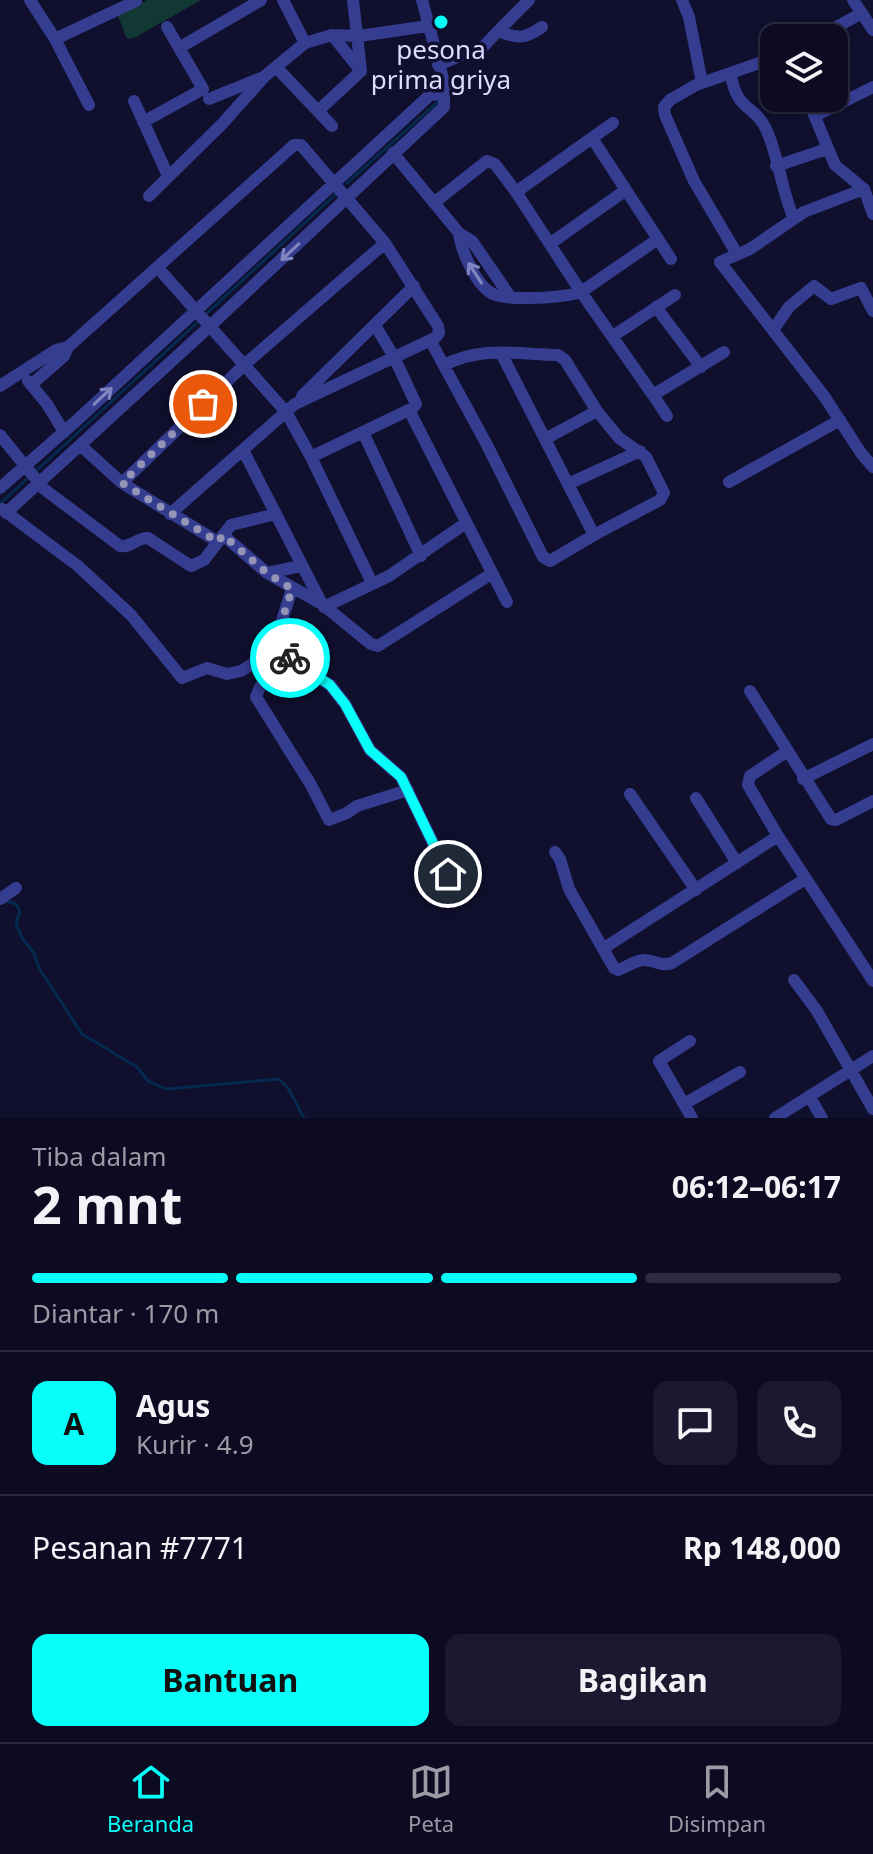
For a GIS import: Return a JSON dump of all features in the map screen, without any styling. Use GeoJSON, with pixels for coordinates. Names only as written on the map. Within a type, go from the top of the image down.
{"type":"FeatureCollection","features":[{"type":"Feature","properties":{"kind":"street"},"geometry":{"type":"LineString","coordinates":[[30,0],[55,39],[89,105]]}},
{"type":"Feature","properties":{"kind":"street"},"geometry":{"type":"LineString","coordinates":[[179,48],[261,0]]}},
{"type":"Feature","properties":{"kind":"street"},"geometry":{"type":"LineString","coordinates":[[283,0],[305,43]]}},
{"type":"Feature","properties":{"kind":"street"},"geometry":{"type":"LineString","coordinates":[[353,0],[361,71]]}},
{"type":"Feature","properties":{"kind":"street"},"geometry":{"type":"LineString","coordinates":[[280,647],[241,671],[227,674],[207,668],[182,678],[131,615],[78,566],[3,510],[80,445],[444,107],[444,82],[422,0]]}},
{"type":"Feature","properties":{"kind":"street"},"geometry":{"type":"LineString","coordinates":[[501,28],[529,0]]}},
{"type":"Feature","properties":{"kind":"street"},"geometry":{"type":"LineString","coordinates":[[853,0],[873,30]]}},
{"type":"Feature","properties":{"kind":"street"},"geometry":{"type":"LineString","coordinates":[[55,39],[136,1]]}},
{"type":"Feature","properties":{"kind":"street"},"geometry":{"type":"LineString","coordinates":[[686,1],[702,83]]}},
{"type":"Feature","properties":{"kind":"street"},"geometry":{"type":"LineString","coordinates":[[842,24],[862,13]]}},
{"type":"Feature","properties":{"kind":"street"},"geometry":{"type":"LineString","coordinates":[[149,196],[223,123],[265,76],[305,43],[332,35],[359,36],[428,26]]}},
{"type":"Feature","properties":{"kind":"street"},"geometry":{"type":"LineString","coordinates":[[167,27],[223,123]]}},
{"type":"Feature","properties":{"kind":"street"},"geometry":{"type":"LineString","coordinates":[[438,65],[484,46],[498,31],[516,38],[527,37],[542,27]]}},
{"type":"Feature","properties":{"kind":"street"},"geometry":{"type":"LineString","coordinates":[[332,35],[361,71]]}},
{"type":"Feature","properties":{"kind":"street"},"geometry":{"type":"LineString","coordinates":[[737,254],[694,181],[664,110],[670,100],[702,83],[760,64]]}},
{"type":"Feature","properties":{"kind":"street"},"geometry":{"type":"LineString","coordinates":[[276,67],[332,126]]}},
{"type":"Feature","properties":{"kind":"street"},"geometry":{"type":"LineString","coordinates":[[318,111],[361,71]]}},
{"type":"Feature","properties":{"kind":"street"},"geometry":{"type":"LineString","coordinates":[[731,75],[741,104],[764,124],[794,219]]}},
{"type":"Feature","properties":{"kind":"street"},"geometry":{"type":"LineString","coordinates":[[143,122],[206,94],[265,76]]}},
{"type":"Feature","properties":{"kind":"street"},"geometry":{"type":"LineString","coordinates":[[815,116],[873,87]]}},
{"type":"Feature","properties":{"kind":"street"},"geometry":{"type":"LineString","coordinates":[[0,488],[430,95],[444,94]]}},
{"type":"Feature","properties":{"kind":"street"},"geometry":{"type":"LineString","coordinates":[[134,101],[168,176]]}},
{"type":"Feature","properties":{"kind":"street"},"geometry":{"type":"LineString","coordinates":[[813,112],[837,167],[864,189],[872,210]]}},
{"type":"Feature","properties":{"kind":"street"},"geometry":{"type":"LineString","coordinates":[[516,192],[613,123]]}},
{"type":"Feature","properties":{"kind":"street"},"geometry":{"type":"LineString","coordinates":[[592,138],[671,259]]}},
{"type":"Feature","properties":{"kind":"street"},"geometry":{"type":"LineString","coordinates":[[31,385],[64,356],[68,347],[294,145],[301,145],[385,243],[440,330],[438,336],[291,408]]}},
{"type":"Feature","properties":{"kind":"street"},"geometry":{"type":"LineString","coordinates":[[776,166],[827,149]]}},
{"type":"Feature","properties":{"kind":"street"},"geometry":{"type":"LineString","coordinates":[[393,153],[459,233],[461,251],[484,286],[494,294],[552,298],[581,292],[658,239]]}},
{"type":"Feature","properties":{"kind":"street"},"geometry":{"type":"LineString","coordinates":[[435,202],[487,161],[495,164],[667,416]]}},
{"type":"Feature","properties":{"kind":"street"},"geometry":{"type":"LineString","coordinates":[[864,189],[804,212],[750,249],[721,260],[721,264],[824,396],[873,467]]}},
{"type":"Feature","properties":{"kind":"street"},"geometry":{"type":"LineString","coordinates":[[551,243],[626,190]]}},
{"type":"Feature","properties":{"kind":"street"},"geometry":{"type":"LineString","coordinates":[[122,483],[244,365],[385,243]]}},
{"type":"Feature","properties":{"kind":"street"},"geometry":{"type":"LineString","coordinates":[[158,268],[244,365],[291,408],[311,457],[372,583]]}},
{"type":"Feature","properties":{"kind":"street"},"geometry":{"type":"LineString","coordinates":[[170,514],[291,408],[414,286]]}},
{"type":"Feature","properties":{"kind":"street"},"geometry":{"type":"LineString","coordinates":[[773,330],[789,307],[814,286],[831,299],[861,288],[873,311]]}},
{"type":"Feature","properties":{"kind":"street"},"geometry":{"type":"LineString","coordinates":[[613,336],[675,295]]}},
{"type":"Feature","properties":{"kind":"street"},"geometry":{"type":"LineString","coordinates":[[656,307],[701,367]]}},
{"type":"Feature","properties":{"kind":"street"},"geometry":{"type":"LineString","coordinates":[[311,457],[414,407],[416,402],[375,325]]}},
{"type":"Feature","properties":{"kind":"street"},"geometry":{"type":"LineString","coordinates":[[430,340],[545,559],[550,561],[664,496],[646,457],[619,438],[597,411],[563,358],[473,353],[444,365]]}},
{"type":"Feature","properties":{"kind":"street"},"geometry":{"type":"LineString","coordinates":[[0,386],[56,350],[68,347]]}},
{"type":"Feature","properties":{"kind":"street"},"geometry":{"type":"LineString","coordinates":[[653,395],[724,352]]}},
{"type":"Feature","properties":{"kind":"street"},"geometry":{"type":"LineString","coordinates":[[501,353],[594,535]]}},
{"type":"Feature","properties":{"kind":"street"},"geometry":{"type":"LineString","coordinates":[[20,372],[47,404],[64,432]]}},
{"type":"Feature","properties":{"kind":"street"},"geometry":{"type":"LineString","coordinates":[[47,404],[75,422]]}},
{"type":"Feature","properties":{"kind":"street"},"geometry":{"type":"LineString","coordinates":[[409,410],[507,602]]}},
{"type":"Feature","properties":{"kind":"street"},"geometry":{"type":"LineString","coordinates":[[545,439],[597,411]]}},
{"type":"Feature","properties":{"kind":"street"},"geometry":{"type":"LineString","coordinates":[[729,482],[840,420]]}},
{"type":"Feature","properties":{"kind":"street"},"geometry":{"type":"LineString","coordinates":[[363,432],[421,556]]}},
{"type":"Feature","properties":{"kind":"street"},"geometry":{"type":"LineString","coordinates":[[0,435],[37,483],[123,547],[148,538],[194,567],[204,560],[231,525],[276,514]]}},
{"type":"Feature","properties":{"kind":"street"},"geometry":{"type":"LineString","coordinates":[[80,445],[122,483],[170,514],[221,539],[267,573],[323,606],[367,642],[378,646],[491,574]]}},
{"type":"Feature","properties":{"kind":"street"},"geometry":{"type":"LineString","coordinates":[[243,450],[323,606]]}},
{"type":"Feature","properties":{"kind":"street"},"geometry":{"type":"LineString","coordinates":[[568,484],[640,451]]}},
{"type":"Feature","properties":{"kind":"street"},"geometry":{"type":"LineString","coordinates":[[323,606],[389,576],[466,523]]}},
{"type":"Feature","properties":{"kind":"street"},"geometry":{"type":"LineString","coordinates":[[267,573],[301,566]]}},
{"type":"Feature","properties":{"kind":"street"},"geometry":{"type":"LineString","coordinates":[[292,589],[277,636],[280,647],[292,661],[330,685],[345,704],[370,750],[401,777],[448,874]]}},
{"type":"Feature","properties":{"kind":"street"},"geometry":{"type":"LineString","coordinates":[[256,693],[292,661]]}},
{"type":"Feature","properties":{"kind":"street"},"geometry":{"type":"LineString","coordinates":[[241,671],[329,820],[357,806],[408,790]]}},
{"type":"Feature","properties":{"kind":"street"},"geometry":{"type":"LineString","coordinates":[[750,691],[803,779],[833,821],[873,801]]}},
{"type":"Feature","properties":{"kind":"street"},"geometry":{"type":"LineString","coordinates":[[803,779],[873,744]]}},
{"type":"Feature","properties":{"kind":"street"},"geometry":{"type":"LineString","coordinates":[[786,752],[752,774],[747,781],[805,879],[873,981]]}},
{"type":"Feature","properties":{"kind":"street"},"geometry":{"type":"LineString","coordinates":[[630,794],[696,890]]}},
{"type":"Feature","properties":{"kind":"street"},"geometry":{"type":"LineString","coordinates":[[696,798],[737,863]]}},
{"type":"Feature","properties":{"kind":"street"},"geometry":{"type":"LineString","coordinates":[[604,948],[778,836]]}},
{"type":"Feature","properties":{"kind":"street"},"geometry":{"type":"LineString","coordinates":[[555,852],[569,889],[618,970],[639,960],[667,965],[805,879]]}},
{"type":"Feature","properties":{"kind":"street"},"geometry":{"type":"LineString","coordinates":[[0,899],[16,888]]}},
{"type":"Feature","properties":{"kind":"street"},"geometry":{"type":"LineString","coordinates":[[794,980],[817,1011],[873,1109]]}},
{"type":"Feature","properties":{"kind":"street"},"geometry":{"type":"LineString","coordinates":[[690,1041],[659,1061],[692,1118]]}},
{"type":"Feature","properties":{"kind":"street"},"geometry":{"type":"LineString","coordinates":[[775,1118],[873,1056]]}},
{"type":"Feature","properties":{"kind":"street"},"geometry":{"type":"LineString","coordinates":[[684,1104],[740,1072]]}},
{"type":"Feature","properties":{"kind":"street"},"geometry":{"type":"LineString","coordinates":[[809,1096],[822,1118]]}},
{"type":"Feature","properties":{"kind":"green space"},"geometry":{"type":"Polygon","coordinates":[[[147,0],[201,0],[136,37],[127,39],[118,16],[147,0]]]}},
{"type":"Feature","properties":{"kind":"waterway"},"geometry":{"type":"LineString","coordinates":[[454,86],[466,81]]}},
{"type":"Feature","properties":{"kind":"waterway"},"geometry":{"type":"LineString","coordinates":[[347,183],[440,100]]}},
{"type":"Feature","properties":{"kind":"waterway"},"geometry":{"type":"LineString","coordinates":[[206,314],[338,192]]}},
{"type":"Feature","properties":{"kind":"waterway"},"geometry":{"type":"LineString","coordinates":[[35,472],[200,320]]}},
{"type":"Feature","properties":{"kind":"waterway"},"geometry":{"type":"LineString","coordinates":[[0,504],[29,477]]}},
{"type":"Feature","properties":{"kind":"waterway"},"geometry":{"type":"LineString","coordinates":[[7,901],[16,904],[20,912],[16,923],[22,938],[82,1034],[137,1067],[148,1081],[166,1089],[279,1079],[288,1088],[304,1118]]}},
{"type":"Feature","properties":{"kind":"way so far"},"geometry":{"type":"LineString","coordinates":[[203,404],[122,483],[218,542],[223,535],[267,573],[292,589],[277,636],[277,642],[290,658]]}},
{"type":"Feature","properties":{"kind":"place","name":"pesona prima griya"},"geometry":{"type":"Point","coordinates":[441,22]}},
{"type":"Feature","properties":{"kind":"route"},"geometry":{"type":"LineString","coordinates":[[290,658],[330,685],[345,704],[370,750],[401,777],[448,874]]}}]}
